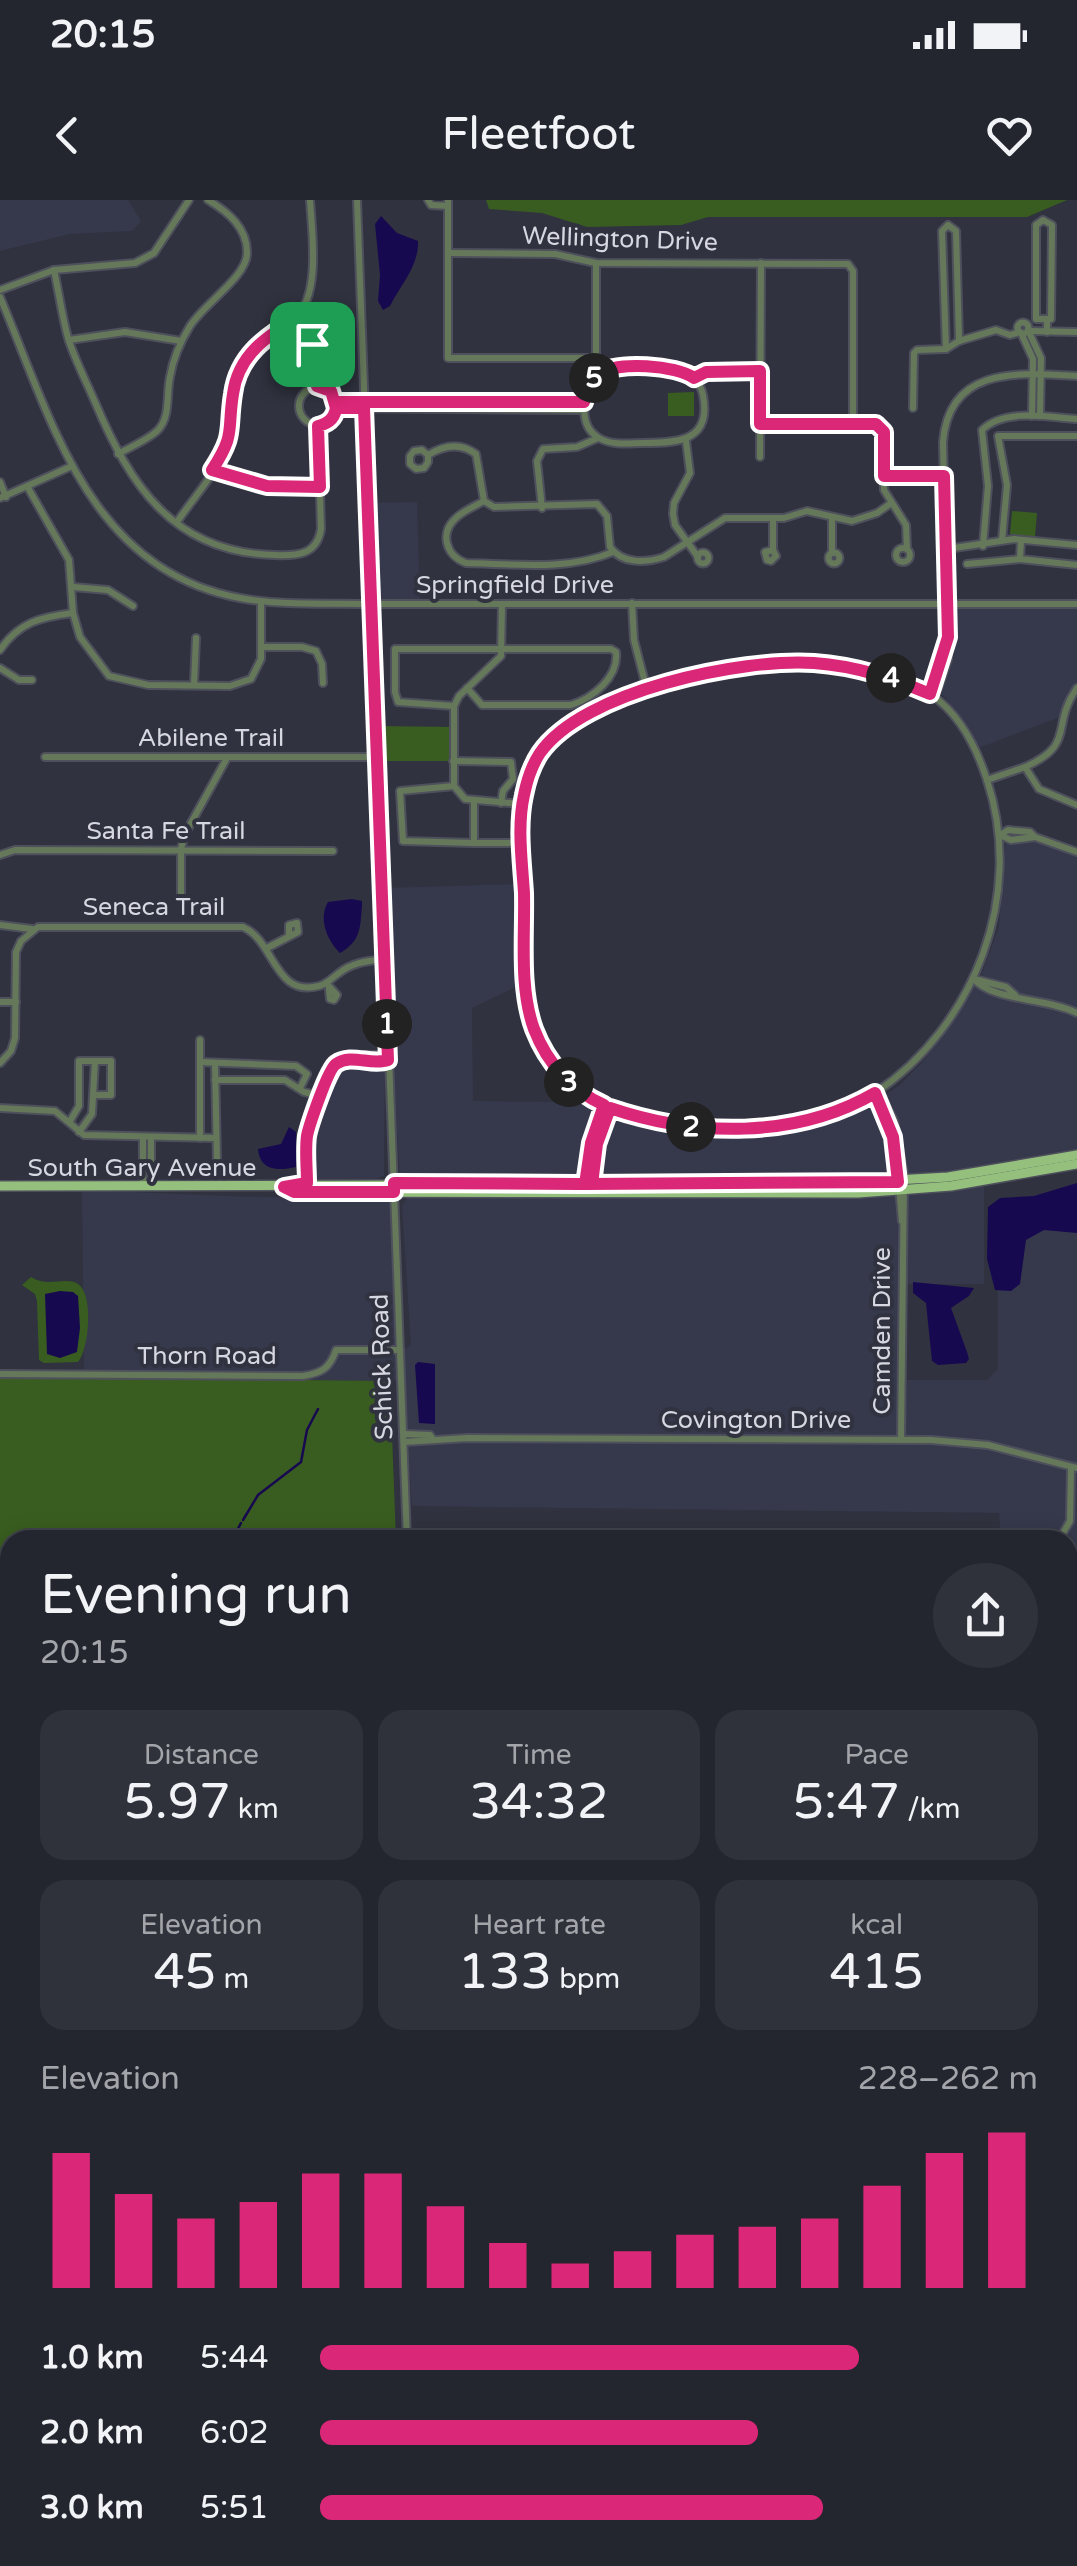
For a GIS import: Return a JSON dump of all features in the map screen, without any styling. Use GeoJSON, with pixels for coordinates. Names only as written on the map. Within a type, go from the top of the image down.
{"type":"FeatureCollection","features":[{"type":"Feature","properties":{"kind":"main road","name":"South Gary Avenue"},"geometry":{"type":"LineString","coordinates":[[284,1187],[294,1192],[589,1184],[901,1186],[1077,1155]]}},
{"type":"Feature","properties":{"kind":"main road","name":"South Gary Avenue"},"geometry":{"type":"LineString","coordinates":[[0,1186],[284,1187],[307,1183],[394,1188],[816,1194],[984,1181],[1077,1164]]}},
{"type":"Feature","properties":{"kind":"street"},"geometry":{"type":"LineString","coordinates":[[0,293],[54,270],[125,266],[142,260],[154,253],[189,200]]}},
{"type":"Feature","properties":{"kind":"street"},"geometry":{"type":"LineString","coordinates":[[118,454],[158,430],[164,420],[170,377],[181,341],[204,306],[236,278],[247,256],[240,228],[208,200]]}},
{"type":"Feature","properties":{"kind":"street"},"geometry":{"type":"LineString","coordinates":[[176,522],[230,438],[233,392],[243,364],[259,343],[298,317],[312,277],[310,200]]}},
{"type":"Feature","properties":{"kind":"street","name":"Schick Road"},"geometry":{"type":"LineString","coordinates":[[357,200],[407,1530]]}},
{"type":"Feature","properties":{"kind":"street"},"geometry":{"type":"LineString","coordinates":[[428,200],[431,205],[448,203],[448,358],[596,358]]}},
{"type":"Feature","properties":{"kind":"street"},"geometry":{"type":"LineString","coordinates":[[1042,220],[1052,224],[1051,319],[1047,319],[1036,319],[1036,225],[1042,220]]}},
{"type":"Feature","properties":{"kind":"street"},"geometry":{"type":"LineString","coordinates":[[946,348],[942,232],[948,225],[956,231],[959,341]]}},
{"type":"Feature","properties":{"kind":"street","name":"Wellington Drive"},"geometry":{"type":"LineString","coordinates":[[448,253],[555,254],[596,262],[850,265],[852,424]]}},
{"type":"Feature","properties":{"kind":"street"},"geometry":{"type":"LineString","coordinates":[[596,262],[596,358],[604,370]]}},
{"type":"Feature","properties":{"kind":"street"},"geometry":{"type":"LineString","coordinates":[[760,457],[761,263]]}},
{"type":"Feature","properties":{"kind":"street"},"geometry":{"type":"LineString","coordinates":[[54,270],[69,340],[118,454],[139,488],[176,522],[205,539],[243,552],[295,556],[310,550],[321,529],[318,426]]}},
{"type":"Feature","properties":{"kind":"street","name":"Springfield Drive"},"geometry":{"type":"LineString","coordinates":[[0,293],[72,466],[106,520],[152,562],[196,586],[262,602],[1077,604]]}},
{"type":"Feature","properties":{"kind":"street"},"geometry":{"type":"LineString","coordinates":[[298,317],[315,354],[317,386]]}},
{"type":"Feature","properties":{"kind":"street"},"geometry":{"type":"LineString","coordinates":[[1047,319],[1047,332]]}},
{"type":"Feature","properties":{"kind":"street"},"geometry":{"type":"LineString","coordinates":[[913,408],[914,353],[946,348],[996,330],[1010,335],[1077,332]]}},
{"type":"Feature","properties":{"kind":"street"},"geometry":{"type":"LineString","coordinates":[[69,340],[126,332],[181,341]]}},
{"type":"Feature","properties":{"kind":"street"},"geometry":{"type":"LineString","coordinates":[[1023,332],[1036,376],[1036,434]]}},
{"type":"Feature","properties":{"kind":"street"},"geometry":{"type":"LineString","coordinates":[[670,368],[694,378],[703,392],[703,419],[686,440],[616,443],[598,438],[590,429],[584,406],[589,386],[604,370],[670,368]]}},
{"type":"Feature","properties":{"kind":"street"},"geometry":{"type":"LineString","coordinates":[[694,378],[706,372],[760,371]]}},
{"type":"Feature","properties":{"kind":"street"},"geometry":{"type":"LineString","coordinates":[[930,694],[946,650],[944,429],[959,396],[992,377],[1077,376]]}},
{"type":"Feature","properties":{"kind":"street"},"geometry":{"type":"LineString","coordinates":[[317,386],[331,391],[336,405],[328,422],[318,426],[301,416],[298,402],[305,391],[317,386]]}},
{"type":"Feature","properties":{"kind":"street"},"geometry":{"type":"LineString","coordinates":[[336,405],[584,406]]}},
{"type":"Feature","properties":{"kind":"street"},"geometry":{"type":"LineString","coordinates":[[984,546],[988,486],[982,430],[1004,417],[1077,419]]}},
{"type":"Feature","properties":{"kind":"street"},"geometry":{"type":"LineString","coordinates":[[760,424],[881,426],[884,490],[906,526],[906,549]]}},
{"type":"Feature","properties":{"kind":"street"},"geometry":{"type":"LineString","coordinates":[[1002,540],[1007,485],[998,436],[1077,436]]}},
{"type":"Feature","properties":{"kind":"street"},"geometry":{"type":"LineString","coordinates":[[542,508],[538,461],[544,449],[576,447],[598,438]]}},
{"type":"Feature","properties":{"kind":"street"},"geometry":{"type":"LineString","coordinates":[[686,440],[690,473],[674,503],[675,525],[698,556]]}},
{"type":"Feature","properties":{"kind":"street"},"geometry":{"type":"LineString","coordinates":[[428,454],[440,447],[460,446],[476,454],[484,501],[494,507],[596,504],[607,516],[613,552],[628,560],[654,560],[725,518],[773,518],[807,511],[832,518],[865,519],[890,504]]}},
{"type":"Feature","properties":{"kind":"street"},"geometry":{"type":"LineString","coordinates":[[0,482],[3,498],[72,466]]}},
{"type":"Feature","properties":{"kind":"street"},"geometry":{"type":"LineString","coordinates":[[212,470],[267,486],[320,487]]}},
{"type":"Feature","properties":{"kind":"street"},"geometry":{"type":"LineString","coordinates":[[884,476],[944,476]]}},
{"type":"Feature","properties":{"kind":"street"},"geometry":{"type":"LineString","coordinates":[[988,486],[1007,485]]}},
{"type":"Feature","properties":{"kind":"street"},"geometry":{"type":"LineString","coordinates":[[27,486],[62,545],[70,568],[73,613],[85,646],[109,676],[148,685],[230,686],[251,679],[259,666],[262,646],[262,602]]}},
{"type":"Feature","properties":{"kind":"street"},"geometry":{"type":"LineString","coordinates":[[484,501],[454,518],[447,532],[447,545],[456,560],[542,564],[594,560],[613,552]]}},
{"type":"Feature","properties":{"kind":"street"},"geometry":{"type":"LineString","coordinates":[[773,518],[773,550]]}},
{"type":"Feature","properties":{"kind":"street"},"geometry":{"type":"LineString","coordinates":[[832,518],[832,553]]}},
{"type":"Feature","properties":{"kind":"street"},"geometry":{"type":"LineString","coordinates":[[946,549],[984,546],[1002,540],[1077,545]]}},
{"type":"Feature","properties":{"kind":"street"},"geometry":{"type":"LineString","coordinates":[[1020,559],[1021,540]]}},
{"type":"Feature","properties":{"kind":"street"},"geometry":{"type":"LineString","coordinates":[[967,564],[1020,559],[1077,564]]}},
{"type":"Feature","properties":{"kind":"street"},"geometry":{"type":"LineString","coordinates":[[72,587],[108,590],[134,606]]}},
{"type":"Feature","properties":{"kind":"street"},"geometry":{"type":"LineString","coordinates":[[502,604],[501,656],[454,706],[454,786],[462,798],[522,804]]}},
{"type":"Feature","properties":{"kind":"street"},"geometry":{"type":"LineString","coordinates":[[632,604],[634,640],[646,690]]}},
{"type":"Feature","properties":{"kind":"street"},"geometry":{"type":"LineString","coordinates":[[0,650],[25,624],[73,613]]}},
{"type":"Feature","properties":{"kind":"street"},"geometry":{"type":"LineString","coordinates":[[194,684],[196,638]]}},
{"type":"Feature","properties":{"kind":"street"},"geometry":{"type":"LineString","coordinates":[[262,646],[316,651],[322,664],[323,683]]}},
{"type":"Feature","properties":{"kind":"street"},"geometry":{"type":"LineString","coordinates":[[454,706],[398,702],[394,692],[395,649],[616,652],[614,668],[604,684],[582,702],[571,705],[482,705],[467,688]]}},
{"type":"Feature","properties":{"kind":"street"},"geometry":{"type":"LineString","coordinates":[[806,662],[884,675],[930,694],[956,718],[987,780],[1000,835],[997,906],[974,978],[927,1048],[875,1093],[818,1118],[742,1128],[674,1125],[607,1107],[574,1088],[552,1063],[528,1008],[522,804],[536,760],[557,734],[590,711],[646,690],[726,669],[806,662]]}},
{"type":"Feature","properties":{"kind":"street"},"geometry":{"type":"LineString","coordinates":[[0,668],[19,680],[32,680]]}},
{"type":"Feature","properties":{"kind":"street"},"geometry":{"type":"LineString","coordinates":[[987,780],[1044,760],[1058,748],[1069,700],[1077,688]]}},
{"type":"Feature","properties":{"kind":"street","name":"Abilene Trail"},"geometry":{"type":"LineString","coordinates":[[45,757],[376,757]]}},
{"type":"Feature","properties":{"kind":"street"},"geometry":{"type":"LineString","coordinates":[[181,895],[181,849],[185,834],[228,757]]}},
{"type":"Feature","properties":{"kind":"street"},"geometry":{"type":"LineString","coordinates":[[454,761],[510,762],[514,779],[503,792],[502,803]]}},
{"type":"Feature","properties":{"kind":"street"},"geometry":{"type":"LineString","coordinates":[[1025,767],[1039,790],[1077,804]]}},
{"type":"Feature","properties":{"kind":"street"},"geometry":{"type":"LineString","coordinates":[[454,786],[400,791],[403,842],[509,843]]}},
{"type":"Feature","properties":{"kind":"street"},"geometry":{"type":"LineString","coordinates":[[474,800],[474,843]]}},
{"type":"Feature","properties":{"kind":"street"},"geometry":{"type":"LineString","coordinates":[[1000,835],[1011,840],[1035,838],[1077,852]]}},
{"type":"Feature","properties":{"kind":"street","name":"Santa Fe Trail"},"geometry":{"type":"LineString","coordinates":[[0,856],[15,850],[333,851]]}},
{"type":"Feature","properties":{"kind":"street","name":"Seneca Trail"},"geometry":{"type":"LineString","coordinates":[[0,924],[34,929],[46,925],[236,926],[253,932],[267,948],[281,977],[309,987],[328,986],[356,964],[384,959]]}},
{"type":"Feature","properties":{"kind":"street"},"geometry":{"type":"LineString","coordinates":[[0,1062],[14,1045],[16,952],[20,942],[34,929]]}},
{"type":"Feature","properties":{"kind":"street"},"geometry":{"type":"LineString","coordinates":[[267,948],[288,935]]}},
{"type":"Feature","properties":{"kind":"street"},"geometry":{"type":"LineString","coordinates":[[974,978],[981,988],[1077,1012]]}},
{"type":"Feature","properties":{"kind":"street"},"geometry":{"type":"LineString","coordinates":[[0,1002],[16,1002]]}},
{"type":"Feature","properties":{"kind":"street"},"geometry":{"type":"LineString","coordinates":[[200,1040],[200,1138]]}},
{"type":"Feature","properties":{"kind":"street"},"geometry":{"type":"LineString","coordinates":[[307,1183],[308,1135],[329,1072],[336,1063],[388,1060]]}},
{"type":"Feature","properties":{"kind":"street"},"geometry":{"type":"LineString","coordinates":[[70,1122],[78,1106],[79,1061],[111,1061],[111,1095],[94,1095]]}},
{"type":"Feature","properties":{"kind":"street"},"geometry":{"type":"LineString","coordinates":[[79,1132],[90,1119],[95,1061]]}},
{"type":"Feature","properties":{"kind":"street"},"geometry":{"type":"LineString","coordinates":[[200,1062],[296,1066],[307,1074],[300,1088]]}},
{"type":"Feature","properties":{"kind":"street"},"geometry":{"type":"LineString","coordinates":[[215,1063],[217,1162]]}},
{"type":"Feature","properties":{"kind":"street"},"geometry":{"type":"LineString","coordinates":[[216,1080],[284,1080],[321,1096]]}},
{"type":"Feature","properties":{"kind":"street","name":"Camden Drive"},"geometry":{"type":"LineString","coordinates":[[875,1093],[893,1137],[901,1186],[900,1440]]}},
{"type":"Feature","properties":{"kind":"street"},"geometry":{"type":"LineString","coordinates":[[589,1184],[591,1143],[607,1107]]}},
{"type":"Feature","properties":{"kind":"street"},"geometry":{"type":"LineString","coordinates":[[0,1108],[48,1109],[79,1132],[101,1137],[216,1138]]}},
{"type":"Feature","properties":{"kind":"street"},"geometry":{"type":"LineString","coordinates":[[147,1137],[147,1187]]}},
{"type":"Feature","properties":{"kind":"street","name":"Thorn Road"},"geometry":{"type":"LineString","coordinates":[[0,1374],[303,1376],[322,1372],[336,1350],[400,1350]]}},
{"type":"Feature","properties":{"kind":"street","name":"Covington Drive"},"geometry":{"type":"LineString","coordinates":[[404,1438],[429,1442],[432,1438],[900,1440],[988,1446],[1074,1468]]}},
{"type":"Feature","properties":{"kind":"street"},"geometry":{"type":"LineString","coordinates":[[1065,1530],[1070,1521],[1074,1468]]}},
{"type":"Feature","properties":{"kind":"shaded area"},"geometry":{"type":"Polygon","coordinates":[[[0,200],[128,200],[141,221],[132,231],[70,234],[0,251],[0,200]]]}},
{"type":"Feature","properties":{"kind":"shaded area"},"geometry":{"type":"Polygon","coordinates":[[[381,216],[397,233],[418,241],[416,259],[408,275],[390,306],[383,310],[378,301],[380,275],[375,224],[381,216]]]}},
{"type":"Feature","properties":{"kind":"shaded area"},"geometry":{"type":"Polygon","coordinates":[[[417,502],[420,602],[372,602],[368,503],[417,502]]]}},
{"type":"Feature","properties":{"kind":"shaded area"},"geometry":{"type":"Polygon","coordinates":[[[950,606],[1077,606],[1077,684],[1065,701],[1062,716],[979,748],[945,697],[933,690],[948,651],[950,606]]]}},
{"type":"Feature","properties":{"kind":"shaded area"},"geometry":{"type":"Polygon","coordinates":[[[1006,835],[1026,836],[1077,854],[1077,1152],[981,1170],[905,1176],[903,1147],[895,1120],[882,1097],[923,1061],[979,981],[999,927],[1006,835]]]}},
{"type":"Feature","properties":{"kind":"shaded area"},"geometry":{"type":"Polygon","coordinates":[[[518,884],[522,984],[472,1008],[473,1101],[562,1102],[572,1091],[584,1102],[651,1128],[732,1135],[833,1120],[875,1101],[891,1137],[896,1179],[400,1180],[383,888],[518,884]]]}},
{"type":"Feature","properties":{"kind":"shaded area"},"geometry":{"type":"Polygon","coordinates":[[[362,901],[360,927],[356,939],[340,953],[325,929],[325,909],[328,902],[362,901]]]}},
{"type":"Feature","properties":{"kind":"shaded area"},"geometry":{"type":"Polygon","coordinates":[[[385,1057],[384,1175],[375,1180],[303,1180],[305,1131],[326,1071],[334,1061],[385,1057]]]}},
{"type":"Feature","properties":{"kind":"shaded area"},"geometry":{"type":"Polygon","coordinates":[[[289,1127],[296,1132],[296,1167],[277,1169],[266,1165],[258,1149],[281,1144],[289,1127]]]}},
{"type":"Feature","properties":{"kind":"shaded area"},"geometry":{"type":"Polygon","coordinates":[[[1077,1183],[1077,1233],[1044,1230],[1026,1240],[1020,1284],[1011,1291],[995,1290],[987,1259],[988,1207],[1000,1198],[1034,1196],[1077,1183]]]}},
{"type":"Feature","properties":{"kind":"shaded area"},"geometry":{"type":"Polygon","coordinates":[[[984,1184],[984,1284],[903,1284],[907,1193],[984,1184]]]}},
{"type":"Feature","properties":{"kind":"shaded area"},"geometry":{"type":"Polygon","coordinates":[[[82,1190],[390,1198],[396,1381],[84,1378],[82,1190]]]}},
{"type":"Feature","properties":{"kind":"shaded area"},"geometry":{"type":"Polygon","coordinates":[[[895,1193],[900,1223],[900,1380],[987,1380],[998,1369],[998,1284],[1030,1223],[1077,1219],[1077,1530],[1000,1530],[999,1513],[412,1506],[402,1352],[411,1345],[402,1206],[408,1197],[749,1199],[895,1193]]]}},
{"type":"Feature","properties":{"kind":"shaded area"},"geometry":{"type":"Polygon","coordinates":[[[913,1282],[974,1288],[951,1308],[969,1359],[966,1363],[938,1365],[932,1361],[926,1303],[913,1293],[913,1282]]]}},
{"type":"Feature","properties":{"kind":"shaded area"},"geometry":{"type":"Polygon","coordinates":[[[60,1291],[78,1296],[80,1328],[77,1352],[60,1358],[47,1354],[45,1294],[60,1291]]]}},
{"type":"Feature","properties":{"kind":"shaded area"},"geometry":{"type":"Polygon","coordinates":[[[435,1364],[435,1424],[419,1423],[415,1365],[435,1364]]]}},
{"type":"Feature","properties":{"kind":"green space"},"geometry":{"type":"Polygon","coordinates":[[[486,200],[1067,200],[1027,217],[708,217],[681,225],[587,227],[542,213],[489,209],[486,200]]]}},
{"type":"Feature","properties":{"kind":"green space"},"geometry":{"type":"Polygon","coordinates":[[[694,392],[694,416],[668,416],[668,393],[694,392]]]}},
{"type":"Feature","properties":{"kind":"green space"},"geometry":{"type":"Polygon","coordinates":[[[1012,511],[1037,513],[1035,537],[1010,534],[1012,511]]]}},
{"type":"Feature","properties":{"kind":"green space"},"geometry":{"type":"Polygon","coordinates":[[[377,726],[455,727],[455,761],[378,761],[377,726]]]}},
{"type":"Feature","properties":{"kind":"green space"},"geometry":{"type":"Polygon","coordinates":[[[31,1277],[44,1282],[73,1282],[83,1290],[88,1322],[78,1362],[39,1360],[37,1301],[35,1294],[22,1285],[31,1277]]]}},
{"type":"Feature","properties":{"kind":"green space"},"geometry":{"type":"Polygon","coordinates":[[[0,1377],[390,1381],[396,1530],[0,1530],[0,1377]]]}},
{"type":"Feature","properties":{"kind":"waterway"},"geometry":{"type":"LineString","coordinates":[[243,1520],[258,1495],[301,1462],[307,1430],[318,1409]]}},
{"type":"Feature","properties":{"kind":"waterway"},"geometry":{"type":"LineString","coordinates":[[237,1530],[241,1523]]}},
{"type":"Feature","properties":{"kind":"route"},"geometry":{"type":"LineString","coordinates":[[312,344],[298,317],[259,343],[250,354],[233,392],[230,438],[212,470],[267,486],[320,487],[318,426],[335,415],[336,408],[336,402],[584,402],[595,376],[622,367],[672,368],[694,378],[706,372],[760,371],[760,424],[876,424],[884,432],[884,476],[944,476],[948,637],[930,694],[884,675],[806,662],[726,669],[646,690],[590,711],[557,734],[530,772],[521,811],[528,1008],[552,1063],[574,1088],[604,1105],[591,1143],[585,1184],[826,1184],[898,1182],[893,1137],[875,1093],[818,1118],[742,1128],[674,1125],[610,1108],[597,1144],[593,1166],[592,1184],[585,1184],[580,1184],[394,1183],[394,1192],[294,1192],[284,1187],[307,1183],[309,1129],[323,1084],[336,1063],[388,1060],[364,408],[336,408],[331,391],[317,386],[312,344]]}}]}
